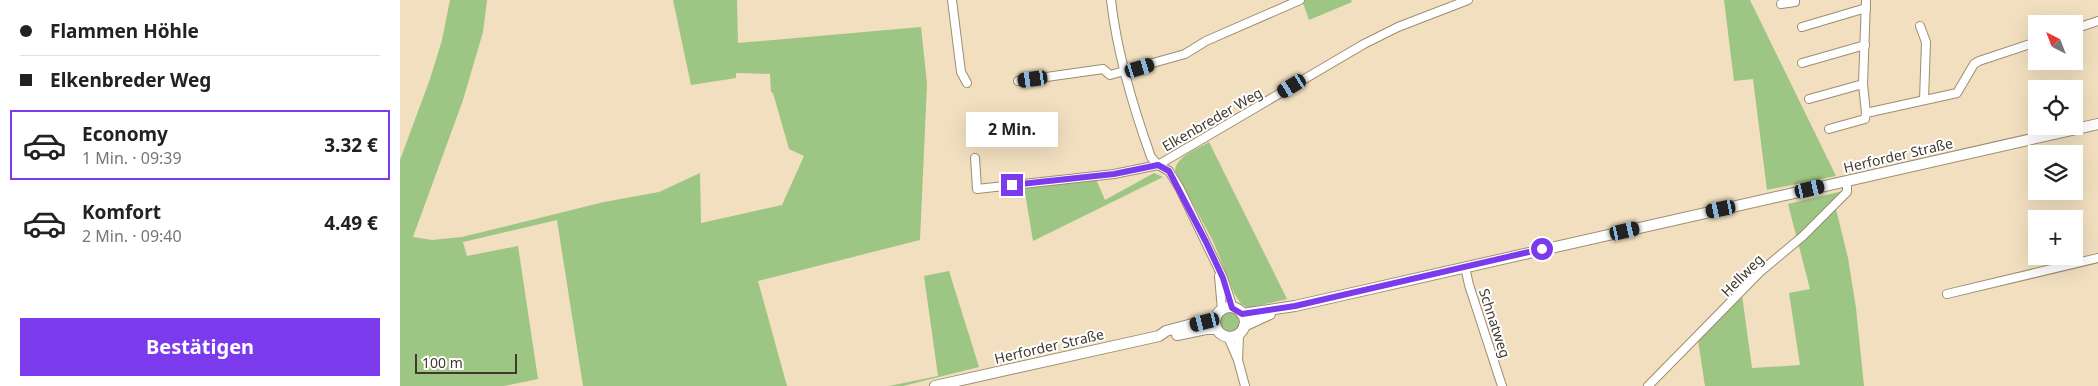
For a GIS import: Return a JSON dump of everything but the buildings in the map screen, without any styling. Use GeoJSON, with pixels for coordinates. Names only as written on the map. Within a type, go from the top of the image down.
{"type":"FeatureCollection","features":[{"type":"Feature","properties":{"kind":"main road","name":"Herforder Straße"},"geometry":{"type":"LineString","coordinates":[[1242,314],[1295,306],[2098,124]]}},
{"type":"Feature","properties":{"kind":"main road","name":"Herforder Straße"},"geometry":{"type":"LineString","coordinates":[[1241,330],[1268,315],[1295,306]]}},
{"type":"Feature","properties":{"kind":"main road"},"geometry":{"type":"LineString","coordinates":[[1232,308],[1242,314],[1241,330],[1228,337],[1219,333],[1216,329],[1219,314],[1232,308]]}},
{"type":"Feature","properties":{"kind":"main road","name":"Herforder Straße"},"geometry":{"type":"LineString","coordinates":[[935,386],[1159,336],[1166,331],[1219,314]]}},
{"type":"Feature","properties":{"kind":"main road","name":"Herforder Straße"},"geometry":{"type":"LineString","coordinates":[[1159,336],[1167,338],[1206,329],[1216,329]]}},
{"type":"Feature","properties":{"kind":"street"},"geometry":{"type":"LineString","coordinates":[[952,0],[961,72],[967,83]]}},
{"type":"Feature","properties":{"kind":"street"},"geometry":{"type":"LineString","coordinates":[[1111,0],[1125,73],[1151,157],[1158,165],[1169,171],[1180,189],[1206,242],[1232,308]]}},
{"type":"Feature","properties":{"kind":"street"},"geometry":{"type":"LineString","coordinates":[[1018,81],[1103,69],[1110,75],[1125,73],[1185,54],[1206,41],[1300,0]]}},
{"type":"Feature","properties":{"kind":"street","name":"Elkenbreder Weg"},"geometry":{"type":"LineString","coordinates":[[975,158],[977,189],[1114,174],[1158,165],[1364,44],[1434,12],[1468,0]]}},
{"type":"Feature","properties":{"kind":"street"},"geometry":{"type":"LineString","coordinates":[[1781,4],[1795,2],[1796,0]]}},
{"type":"Feature","properties":{"kind":"street"},"geometry":{"type":"LineString","coordinates":[[1802,27],[1866,4],[1862,84],[1866,113],[1865,119],[1829,129]]}},
{"type":"Feature","properties":{"kind":"street"},"geometry":{"type":"LineString","coordinates":[[2083,26],[2098,21]]}},
{"type":"Feature","properties":{"kind":"street"},"geometry":{"type":"LineString","coordinates":[[1920,26],[1926,42],[1924,100]]}},
{"type":"Feature","properties":{"kind":"street"},"geometry":{"type":"LineString","coordinates":[[1802,64],[1865,44]]}},
{"type":"Feature","properties":{"kind":"street"},"geometry":{"type":"LineString","coordinates":[[1866,113],[1957,93],[1974,64],[2028,45]]}},
{"type":"Feature","properties":{"kind":"street"},"geometry":{"type":"LineString","coordinates":[[1809,99],[1862,84]]}},
{"type":"Feature","properties":{"kind":"street","name":"Hellweg"},"geometry":{"type":"LineString","coordinates":[[1648,386],[1760,272],[1830,211],[1847,192],[1847,181]]}},
{"type":"Feature","properties":{"kind":"street"},"geometry":{"type":"LineString","coordinates":[[1947,294],[2098,258]]}},
{"type":"Feature","properties":{"kind":"street","name":"Schnatweg"},"geometry":{"type":"LineString","coordinates":[[1465,267],[1469,285],[1502,386]]}},
{"type":"Feature","properties":{"kind":"street"},"geometry":{"type":"LineString","coordinates":[[1219,272],[1219,314]]}},
{"type":"Feature","properties":{"kind":"street"},"geometry":{"type":"LineString","coordinates":[[1238,360],[1241,330]]}},
{"type":"Feature","properties":{"kind":"street"},"geometry":{"type":"LineString","coordinates":[[1228,337],[1238,360],[1245,386]]}},
{"type":"Feature","properties":{"kind":"green space"},"geometry":{"type":"Polygon","coordinates":[[[450,0],[487,0],[483,32],[463,100],[413,237],[432,240],[462,237],[604,202],[659,192],[700,173],[701,223],[782,205],[804,156],[789,149],[773,93],[771,92],[770,74],[736,73],[736,78],[691,85],[673,0],[737,0],[738,43],[921,27],[927,84],[920,240],[758,281],[787,386],[583,386],[557,220],[463,242],[467,256],[518,246],[538,379],[504,386],[400,386],[400,160],[430,79],[442,40],[450,0]]]}},
{"type":"Feature","properties":{"kind":"green space"},"geometry":{"type":"Polygon","coordinates":[[[1302,0],[1351,0],[1352,2],[1309,20],[1302,0]]]}},
{"type":"Feature","properties":{"kind":"green space"},"geometry":{"type":"Polygon","coordinates":[[[1724,0],[1750,0],[1836,176],[1767,190],[1753,79],[1734,81],[1724,0]]]}},
{"type":"Feature","properties":{"kind":"green space"},"geometry":{"type":"Polygon","coordinates":[[[1209,142],[1287,299],[1248,308],[1241,304],[1234,293],[1213,241],[1175,171],[1176,166],[1183,157],[1209,142]]]}},
{"type":"Feature","properties":{"kind":"green space"},"geometry":{"type":"Polygon","coordinates":[[[1154,173],[1163,177],[1033,241],[1024,187],[1096,179],[1105,200],[1154,173]]]}},
{"type":"Feature","properties":{"kind":"green space"},"geometry":{"type":"Polygon","coordinates":[[[1843,191],[1836,209],[1848,258],[1856,308],[1864,386],[1705,386],[1698,340],[1742,295],[1752,368],[1800,365],[1789,293],[1810,289],[1788,204],[1843,191]]]}},
{"type":"Feature","properties":{"kind":"green space"},"geometry":{"type":"Polygon","coordinates":[[[949,271],[979,367],[903,386],[889,386],[938,376],[924,276],[949,271]]]}},
{"type":"Feature","properties":{"kind":"green space"},"geometry":{"type":"Polygon","coordinates":[[[1230,312],[1237,315],[1240,322],[1237,329],[1230,332],[1223,329],[1220,322],[1223,315],[1230,312]]]}},
{"type":"Feature","properties":{"kind":"route"},"geometry":{"type":"LineString","coordinates":[[1012,185],[1114,174],[1158,165],[1169,171],[1188,204],[1223,278],[1232,308],[1240,311],[1242,314],[1295,306],[1542,249]]}}]}
